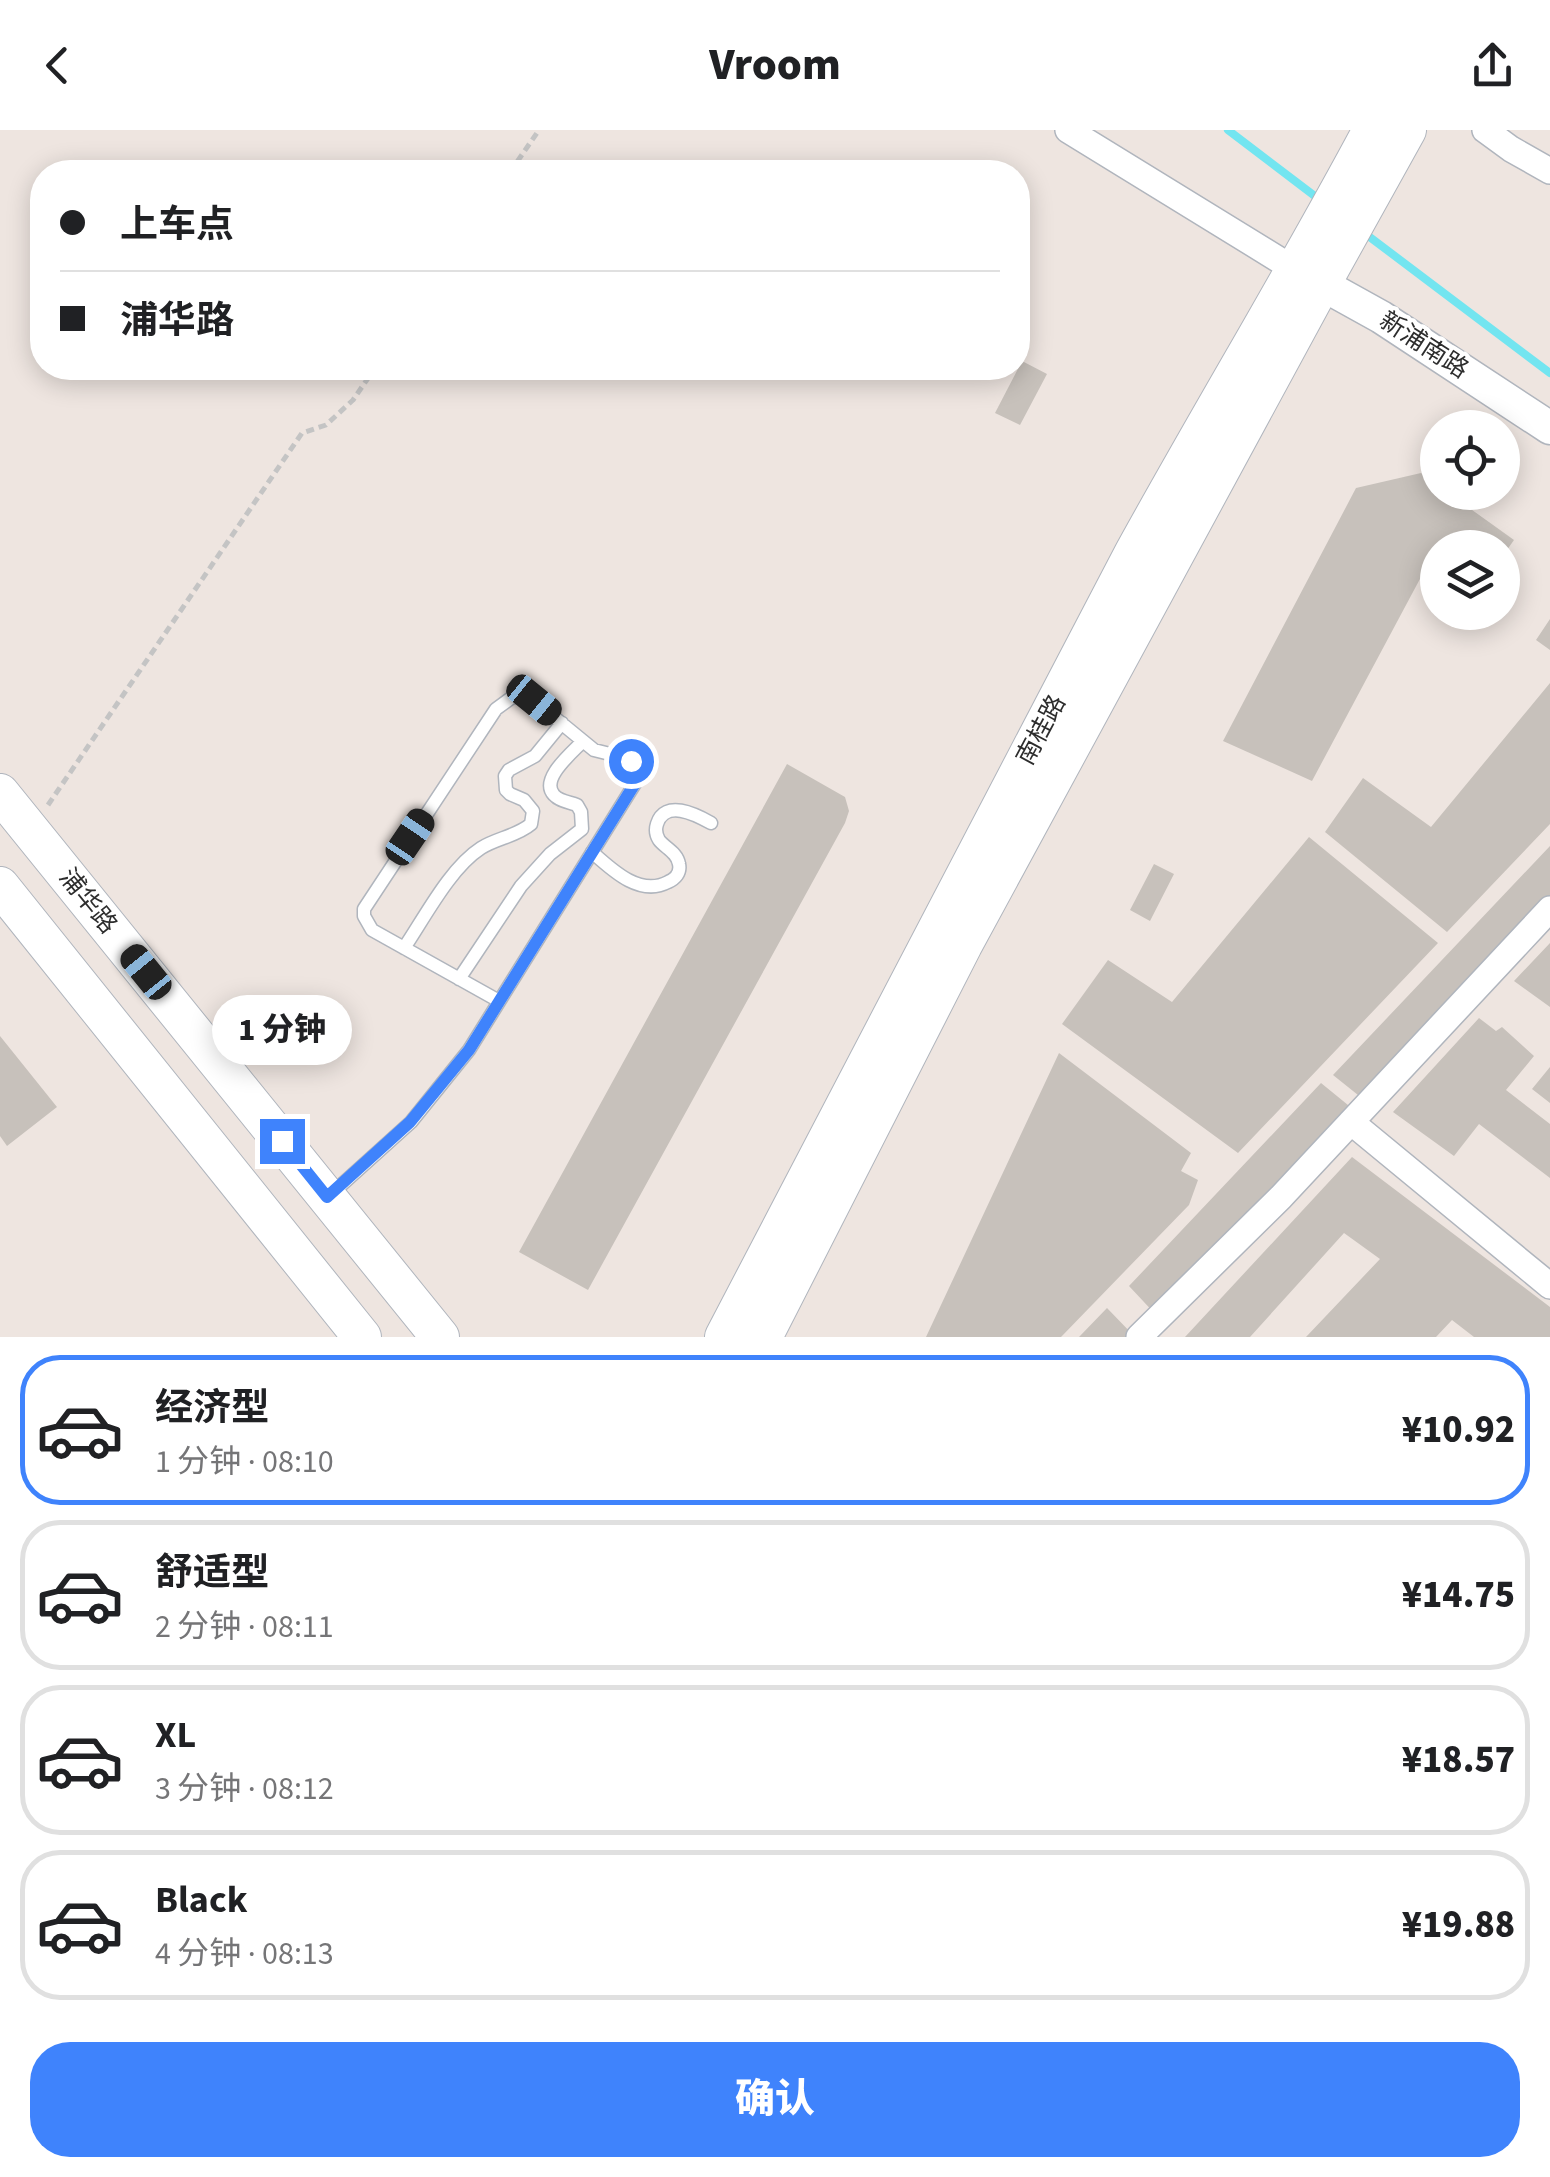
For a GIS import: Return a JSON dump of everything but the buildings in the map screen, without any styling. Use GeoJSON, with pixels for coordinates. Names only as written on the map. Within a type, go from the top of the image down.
{"type":"FeatureCollection","features":[{"type":"Feature","properties":{"kind":"main road","name":"南桂路"},"geometry":{"type":"LineString","coordinates":[[1350,202],[1372,130]]}},
{"type":"Feature","properties":{"kind":"main road","name":"南桂路"},"geometry":{"type":"LineString","coordinates":[[764,1337],[1308,276],[1350,202],[1407,130]]}},
{"type":"Feature","properties":{"kind":"main road","name":"南桂路"},"geometry":{"type":"LineString","coordinates":[[724,1337],[1134,554],[1308,276]]}},
{"type":"Feature","properties":{"kind":"main road","name":"浦华路"},"geometry":{"type":"LineString","coordinates":[[0,792],[440,1337]]}},
{"type":"Feature","properties":{"kind":"main road"},"geometry":{"type":"LineString","coordinates":[[0,886],[362,1337]]}},
{"type":"Feature","properties":{"kind":"street"},"geometry":{"type":"LineString","coordinates":[[1068,130],[1308,276]]}},
{"type":"Feature","properties":{"kind":"street"},"geometry":{"type":"LineString","coordinates":[[1486,130],[1550,171]]}},
{"type":"Feature","properties":{"kind":"street","name":"新浦南路"},"geometry":{"type":"LineString","coordinates":[[1308,276],[1410,336],[1550,428]]}},
{"type":"Feature","properties":{"kind":"street"},"geometry":{"type":"LineString","coordinates":[[1139,1337],[1281,1197],[1550,909]]}},
{"type":"Feature","properties":{"kind":"street"},"geometry":{"type":"LineString","coordinates":[[1351,1122],[1550,1286]]}},
{"type":"Feature","properties":{"kind":"lane"},"geometry":{"type":"LineString","coordinates":[[327,1197],[410,1122],[469,1050],[644,769],[622,757],[602,753],[527,697],[511,698],[496,709],[364,908],[372,930],[499,1001]]}},
{"type":"Feature","properties":{"kind":"lane"},"geometry":{"type":"LineString","coordinates":[[404,948],[471,856],[483,846],[532,824],[533,811],[524,800],[506,790],[505,776],[535,756],[562,724]]}},
{"type":"Feature","properties":{"kind":"lane"},"geometry":{"type":"LineString","coordinates":[[460,979],[521,886],[550,854],[582,829],[581,812],[576,805],[559,799],[550,787],[552,775],[583,741]]}},
{"type":"Feature","properties":{"kind":"lane"},"geometry":{"type":"LineString","coordinates":[[592,852],[630,880],[646,887],[659,886],[674,880],[679,863],[660,841],[656,833],[658,821],[676,809],[711,823]]}},
{"type":"Feature","properties":{"kind":"path"},"geometry":{"type":"LineString","coordinates":[[518,160],[539,130]]}},
{"type":"Feature","properties":{"kind":"path"},"geometry":{"type":"LineString","coordinates":[[31,831],[302,433],[326,424],[353,400],[367,380]]}},
{"type":"Feature","properties":{"kind":"waterway"},"geometry":{"type":"LineString","coordinates":[[1228,130],[1320,200]]}},
{"type":"Feature","properties":{"kind":"waterway"},"geometry":{"type":"LineString","coordinates":[[1363,232],[1550,373]]}},
{"type":"Feature","properties":{"kind":"route"},"geometry":{"type":"LineString","coordinates":[[282,1141],[327,1197],[410,1122],[469,1050],[644,769],[631,761]]}}]}
